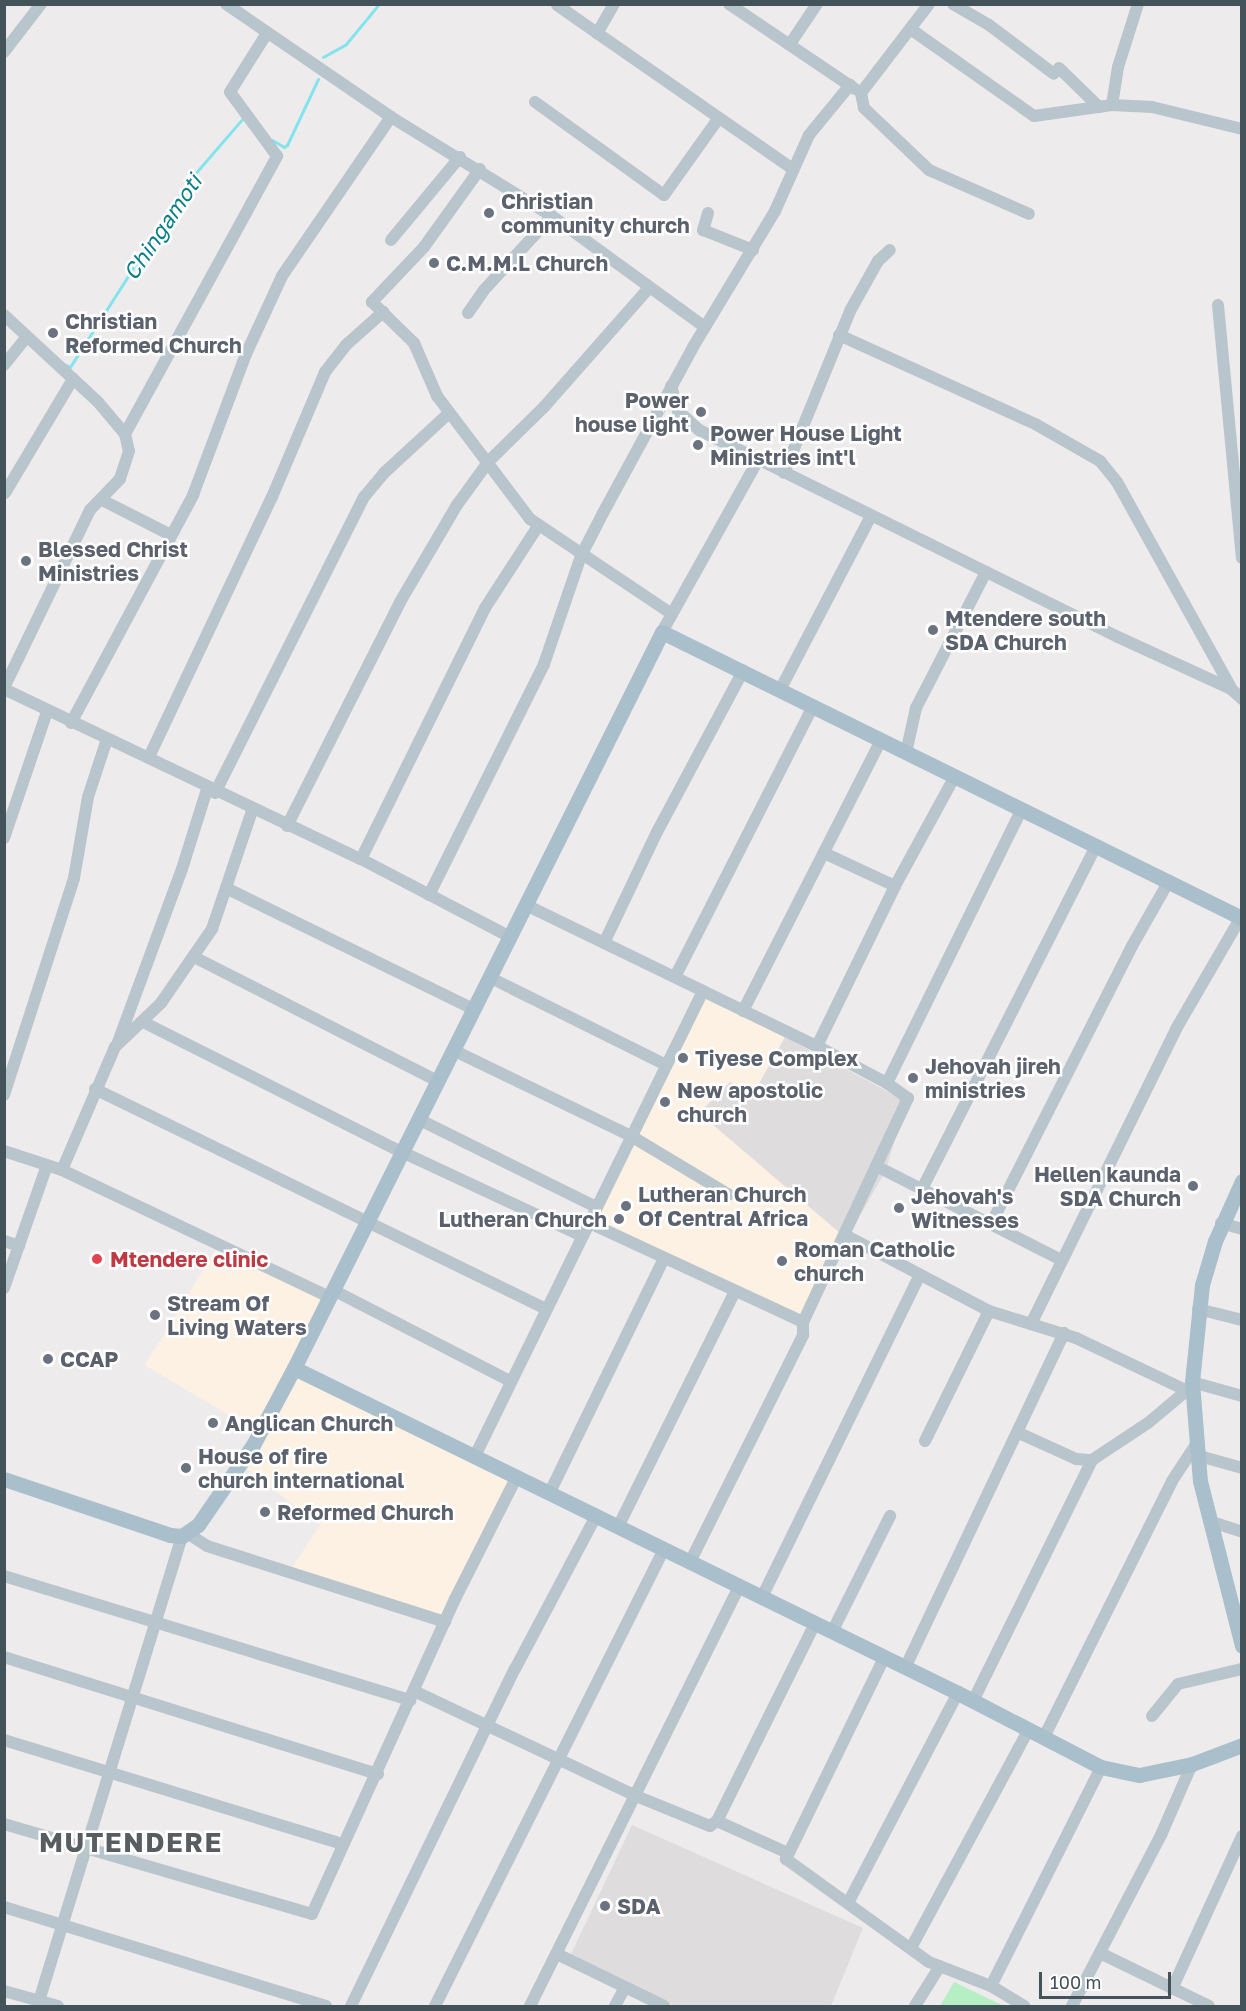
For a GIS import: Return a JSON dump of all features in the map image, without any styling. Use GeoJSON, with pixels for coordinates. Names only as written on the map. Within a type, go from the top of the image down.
{"type":"FeatureCollection","features":[{"type":"Feature","properties":{"kind":"main road"},"geometry":{"type":"LineString","coordinates":[[4,1479],[170,1535],[185,1535],[231,1482],[294,1368],[662,632],[1241,917]]}},
{"type":"Feature","properties":{"kind":"main road"},"geometry":{"type":"LineString","coordinates":[[1242,1181],[1221,1223],[1198,1309],[1190,1389],[1196,1450],[1209,1521],[1242,1646]]}},
{"type":"Feature","properties":{"kind":"main road"},"geometry":{"type":"LineString","coordinates":[[294,1368],[958,1693],[1101,1767],[1139,1775],[1192,1764],[1242,1745]]}},
{"type":"Feature","properties":{"kind":"street"},"geometry":{"type":"LineString","coordinates":[[4,52],[41,4]]}},
{"type":"Feature","properties":{"kind":"street"},"geometry":{"type":"LineString","coordinates":[[226,4],[392,117],[480,169],[552,216],[705,327]]}},
{"type":"Feature","properties":{"kind":"street"},"geometry":{"type":"LineString","coordinates":[[597,33],[614,4]]}},
{"type":"Feature","properties":{"kind":"street"},"geometry":{"type":"LineString","coordinates":[[729,4],[861,93],[864,108],[873,120],[929,170],[1029,214]]}},
{"type":"Feature","properties":{"kind":"street"},"geometry":{"type":"LineString","coordinates":[[790,44],[817,4]]}},
{"type":"Feature","properties":{"kind":"street"},"geometry":{"type":"LineString","coordinates":[[861,93],[912,30],[929,4]]}},
{"type":"Feature","properties":{"kind":"street"},"geometry":{"type":"LineString","coordinates":[[953,4],[1057,71],[1099,106]]}},
{"type":"Feature","properties":{"kind":"street"},"geometry":{"type":"LineString","coordinates":[[1112,105],[1118,68],[1138,4]]}},
{"type":"Feature","properties":{"kind":"street"},"geometry":{"type":"LineString","coordinates":[[557,5],[791,168]]}},
{"type":"Feature","properties":{"kind":"street"},"geometry":{"type":"LineString","coordinates":[[912,30],[1027,113],[1040,116],[1112,105],[1152,108],[1242,129]]}},
{"type":"Feature","properties":{"kind":"street"},"geometry":{"type":"LineString","coordinates":[[125,434],[277,156],[230,92],[267,33]]}},
{"type":"Feature","properties":{"kind":"street"},"geometry":{"type":"LineString","coordinates":[[429,895],[544,664],[581,556],[671,386],[775,211],[791,168],[819,119],[850,85]]}},
{"type":"Feature","properties":{"kind":"street"},"geometry":{"type":"LineString","coordinates":[[535,102],[664,195],[718,119]]}},
{"type":"Feature","properties":{"kind":"street"},"geometry":{"type":"LineString","coordinates":[[71,723],[209,461],[246,354],[282,276],[392,117]]}},
{"type":"Feature","properties":{"kind":"street"},"geometry":{"type":"LineString","coordinates":[[391,240],[459,158]]}},
{"type":"Feature","properties":{"kind":"street"},"geometry":{"type":"LineString","coordinates":[[480,169],[424,247],[373,298],[383,312],[414,343],[429,383],[449,413],[538,526],[672,614]]}},
{"type":"Feature","properties":{"kind":"street"},"geometry":{"type":"LineString","coordinates":[[708,213],[703,230],[753,250]]}},
{"type":"Feature","properties":{"kind":"street"},"geometry":{"type":"LineString","coordinates":[[468,313],[484,290],[552,216]]}},
{"type":"Feature","properties":{"kind":"street"},"geometry":{"type":"LineString","coordinates":[[784,473],[839,335],[868,277],[890,250]]}},
{"type":"Feature","properties":{"kind":"street"},"geometry":{"type":"LineString","coordinates":[[287,826],[400,602],[457,505],[489,461],[544,407],[649,288]]}},
{"type":"Feature","properties":{"kind":"street"},"geometry":{"type":"LineString","coordinates":[[1218,305],[1237,448],[1242,558]]}},
{"type":"Feature","properties":{"kind":"street"},"geometry":{"type":"LineString","coordinates":[[149,757],[272,498],[325,372],[346,345],[383,312]]}},
{"type":"Feature","properties":{"kind":"street"},"geometry":{"type":"LineString","coordinates":[[4,315],[73,379],[125,434],[129,451],[120,479],[90,510],[58,570],[4,689],[47,712],[149,757],[252,811],[361,859],[510,937]]}},
{"type":"Feature","properties":{"kind":"street"},"geometry":{"type":"LineString","coordinates":[[839,335],[1037,425],[1100,460],[1117,482],[1231,689]]}},
{"type":"Feature","properties":{"kind":"street"},"geometry":{"type":"LineString","coordinates":[[4,365],[27,337]]}},
{"type":"Feature","properties":{"kind":"street"},"geometry":{"type":"LineString","coordinates":[[5,493],[73,379]]}},
{"type":"Feature","properties":{"kind":"street"},"geometry":{"type":"LineString","coordinates":[[671,386],[674,405],[699,430],[986,572],[1231,689],[1242,699]]}},
{"type":"Feature","properties":{"kind":"street"},"geometry":{"type":"LineString","coordinates":[[62,1170],[117,1043],[211,791],[364,497],[384,473],[449,413]]}},
{"type":"Feature","properties":{"kind":"street"},"geometry":{"type":"LineString","coordinates":[[662,632],[758,460]]}},
{"type":"Feature","properties":{"kind":"street"},"geometry":{"type":"LineString","coordinates":[[102,500],[171,535]]}},
{"type":"Feature","properties":{"kind":"street"},"geometry":{"type":"LineString","coordinates":[[780,690],[872,516]]}},
{"type":"Feature","properties":{"kind":"street"},"geometry":{"type":"LineString","coordinates":[[361,859],[485,608],[538,526]]}},
{"type":"Feature","properties":{"kind":"street"},"geometry":{"type":"LineString","coordinates":[[906,753],[916,708],[986,572]]}},
{"type":"Feature","properties":{"kind":"street"},"geometry":{"type":"LineString","coordinates":[[604,943],[657,832],[743,671]]}},
{"type":"Feature","properties":{"kind":"street"},"geometry":{"type":"LineString","coordinates":[[675,977],[813,706]]}},
{"type":"Feature","properties":{"kind":"street"},"geometry":{"type":"LineString","coordinates":[[4,838],[47,712]]}},
{"type":"Feature","properties":{"kind":"street"},"geometry":{"type":"LineString","coordinates":[[4,1095],[74,878],[88,797],[107,739]]}},
{"type":"Feature","properties":{"kind":"street"},"geometry":{"type":"LineString","coordinates":[[743,1011],[881,740]]}},
{"type":"Feature","properties":{"kind":"street"},"geometry":{"type":"LineString","coordinates":[[818,1046],[895,886],[955,776]]}},
{"type":"Feature","properties":{"kind":"street"},"geometry":{"type":"LineString","coordinates":[[887,1083],[1022,809]]}},
{"type":"Feature","properties":{"kind":"street"},"geometry":{"type":"LineString","coordinates":[[117,1043],[143,1022],[194,957],[212,929],[252,811]]}},
{"type":"Feature","properties":{"kind":"street"},"geometry":{"type":"LineString","coordinates":[[922,1189],[1096,846]]}},
{"type":"Feature","properties":{"kind":"street"},"geometry":{"type":"LineString","coordinates":[[824,853],[895,886]]}},
{"type":"Feature","properties":{"kind":"street"},"geometry":{"type":"LineString","coordinates":[[992,1224],[1132,946],[1169,881]]}},
{"type":"Feature","properties":{"kind":"street"},"geometry":{"type":"LineString","coordinates":[[226,888],[473,1009]]}},
{"type":"Feature","properties":{"kind":"street"},"geometry":{"type":"LineString","coordinates":[[526,904],[818,1046],[903,1093],[908,1104],[802,1322],[803,1335],[690,1562]]}},
{"type":"Feature","properties":{"kind":"street"},"geometry":{"type":"LineString","coordinates":[[1031,1324],[1176,1029],[1241,917]]}},
{"type":"Feature","properties":{"kind":"street"},"geometry":{"type":"LineString","coordinates":[[194,957],[437,1081]]}},
{"type":"Feature","properties":{"kind":"street"},"geometry":{"type":"LineString","coordinates":[[489,977],[666,1065]]}},
{"type":"Feature","properties":{"kind":"street"},"geometry":{"type":"LineString","coordinates":[[475,1456],[703,991]]}},
{"type":"Feature","properties":{"kind":"street"},"geometry":{"type":"LineString","coordinates":[[143,1022],[402,1152],[582,1236]]}},
{"type":"Feature","properties":{"kind":"street"},"geometry":{"type":"LineString","coordinates":[[453,1050],[631,1136],[729,1195]]}},
{"type":"Feature","properties":{"kind":"street"},"geometry":{"type":"LineString","coordinates":[[96,1089],[546,1309]]}},
{"type":"Feature","properties":{"kind":"street"},"geometry":{"type":"LineString","coordinates":[[418,1119],[596,1207]]}},
{"type":"Feature","properties":{"kind":"street"},"geometry":{"type":"LineString","coordinates":[[4,1150],[62,1170],[331,1294],[510,1381]]}},
{"type":"Feature","properties":{"kind":"street"},"geometry":{"type":"LineString","coordinates":[[4,1288],[47,1165]]}},
{"type":"Feature","properties":{"kind":"street"},"geometry":{"type":"LineString","coordinates":[[878,1167],[1061,1260]]}},
{"type":"Feature","properties":{"kind":"street"},"geometry":{"type":"LineString","coordinates":[[588,1222],[802,1322]]}},
{"type":"Feature","properties":{"kind":"street"},"geometry":{"type":"LineString","coordinates":[[1221,1223],[1242,1229]]}},
{"type":"Feature","properties":{"kind":"street"},"geometry":{"type":"LineString","coordinates":[[845,1235],[989,1311],[1064,1333],[1190,1389],[1242,1396]]}},
{"type":"Feature","properties":{"kind":"street"},"geometry":{"type":"LineString","coordinates":[[4,1241],[20,1246]]}},
{"type":"Feature","properties":{"kind":"street"},"geometry":{"type":"LineString","coordinates":[[550,1492],[664,1258]]}},
{"type":"Feature","properties":{"kind":"street"},"geometry":{"type":"LineString","coordinates":[[762,1597],[920,1275]]}},
{"type":"Feature","properties":{"kind":"street"},"geometry":{"type":"LineString","coordinates":[[618,1527],[735,1291]]}},
{"type":"Feature","properties":{"kind":"street"},"geometry":{"type":"LineString","coordinates":[[1198,1309],[1242,1320]]}},
{"type":"Feature","properties":{"kind":"street"},"geometry":{"type":"LineString","coordinates":[[925,1441],[989,1311]]}},
{"type":"Feature","properties":{"kind":"street"},"geometry":{"type":"LineString","coordinates":[[904,1668],[1064,1333]]}},
{"type":"Feature","properties":{"kind":"street"},"geometry":{"type":"LineString","coordinates":[[973,1701],[1092,1460],[1148,1423],[1190,1389]]}},
{"type":"Feature","properties":{"kind":"street"},"geometry":{"type":"LineString","coordinates":[[1018,1433],[1076,1459],[1092,1460]]}},
{"type":"Feature","properties":{"kind":"street"},"geometry":{"type":"LineString","coordinates":[[1044,1737],[1172,1481],[1196,1450],[1242,1468]]}},
{"type":"Feature","properties":{"kind":"street"},"geometry":{"type":"LineString","coordinates":[[4,1824],[312,1914],[342,1844],[378,1774],[445,1622],[517,1476]]}},
{"type":"Feature","properties":{"kind":"street"},"geometry":{"type":"LineString","coordinates":[[351,2007],[490,1725],[515,1669],[596,1516]]}},
{"type":"Feature","properties":{"kind":"street"},"geometry":{"type":"LineString","coordinates":[[832,1632],[890,1516]]}},
{"type":"Feature","properties":{"kind":"street"},"geometry":{"type":"LineString","coordinates":[[1209,1521],[1242,1532]]}},
{"type":"Feature","properties":{"kind":"street"},"geometry":{"type":"LineString","coordinates":[[39,2001],[153,1622],[185,1535],[207,1546],[445,1622]]}},
{"type":"Feature","properties":{"kind":"street"},"geometry":{"type":"LineString","coordinates":[[435,2007],[664,1549]]}},
{"type":"Feature","properties":{"kind":"street"},"geometry":{"type":"LineString","coordinates":[[4,1576],[153,1622],[412,1695],[490,1725],[636,1796],[705,1826],[717,1821],[815,1624]]}},
{"type":"Feature","properties":{"kind":"street"},"geometry":{"type":"LineString","coordinates":[[530,2007],[738,1586]]}},
{"type":"Feature","properties":{"kind":"street"},"geometry":{"type":"LineString","coordinates":[[4,1658],[378,1774]]}},
{"type":"Feature","properties":{"kind":"street"},"geometry":{"type":"LineString","coordinates":[[884,1658],[788,1853],[789,1863],[940,1966],[992,1986],[1024,2007]]}},
{"type":"Feature","properties":{"kind":"street"},"geometry":{"type":"LineString","coordinates":[[1152,1716],[1178,1684],[1242,1669]]}},
{"type":"Feature","properties":{"kind":"street"},"geometry":{"type":"LineString","coordinates":[[848,1903],[958,1693]]}},
{"type":"Feature","properties":{"kind":"street"},"geometry":{"type":"LineString","coordinates":[[912,1948],[1029,1730]]}},
{"type":"Feature","properties":{"kind":"street"},"geometry":{"type":"LineString","coordinates":[[4,1740],[342,1844]]}},
{"type":"Feature","properties":{"kind":"street"},"geometry":{"type":"LineString","coordinates":[[1072,2007],[1192,1764]]}},
{"type":"Feature","properties":{"kind":"street"},"geometry":{"type":"LineString","coordinates":[[992,1986],[1101,1767]]}},
{"type":"Feature","properties":{"kind":"street"},"geometry":{"type":"LineString","coordinates":[[717,1821],[788,1853]]}},
{"type":"Feature","properties":{"kind":"street"},"geometry":{"type":"LineString","coordinates":[[1172,1989],[1242,1836]]}},
{"type":"Feature","properties":{"kind":"street"},"geometry":{"type":"LineString","coordinates":[[4,1907],[326,2007]]}},
{"type":"Feature","properties":{"kind":"street"},"geometry":{"type":"LineString","coordinates":[[1100,1953],[1209,2007]]}},
{"type":"Feature","properties":{"kind":"street"},"geometry":{"type":"LineString","coordinates":[[557,1954],[664,2007]]}},
{"type":"Feature","properties":{"kind":"street"},"geometry":{"type":"LineString","coordinates":[[915,2007],[940,1966]]}},
{"type":"Feature","properties":{"kind":"street"},"geometry":{"type":"LineString","coordinates":[[615,2007],[625,1987]]}},
{"type":"Feature","properties":{"kind":"street"},"geometry":{"type":"LineString","coordinates":[[4,1991],[58,2007]]}},
{"type":"Feature","properties":{"kind":"shaded area"},"geometry":{"type":"Polygon","coordinates":[[[705,995],[785,1037],[753,1093],[847,1239],[799,1325],[590,1228],[705,995]]]}},
{"type":"Feature","properties":{"kind":"shaded area"},"geometry":{"type":"Polygon","coordinates":[[[785,1037],[906,1101],[886,1170],[847,1239],[699,1113],[730,1082],[754,1093],[785,1037]]]}},
{"type":"Feature","properties":{"kind":"shaded area"},"geometry":{"type":"Polygon","coordinates":[[[216,1249],[329,1303],[295,1370],[518,1480],[443,1624],[288,1574],[320,1525],[243,1466],[260,1434],[145,1365],[216,1249]]]}},
{"type":"Feature","properties":{"kind":"shaded area"},"geometry":{"type":"Polygon","coordinates":[[[632,1825],[863,1928],[831,2006],[674,2006],[571,1954],[632,1825]]]}},
{"type":"Feature","properties":{"kind":"green space"},"geometry":{"type":"Polygon","coordinates":[[[954,1982],[1004,2006],[940,2006],[954,1982]]]}},
{"type":"Feature","properties":{"kind":"waterway"},"geometry":{"type":"LineString","coordinates":[[323,57],[346,44],[379,4]]}},
{"type":"Feature","properties":{"kind":"waterway","name":"Chingamoti"},"geometry":{"type":"LineString","coordinates":[[272,140],[284,147],[287,145],[318,79]]}},
{"type":"Feature","properties":{"kind":"waterway","name":"Chingamoti"},"geometry":{"type":"LineString","coordinates":[[66,365],[70,367],[187,183],[244,117]]}},
{"type":"Feature","properties":{"kind":"place","name":"Christian community church"},"geometry":{"type":"Point","coordinates":[489,213]}},
{"type":"Feature","properties":{"kind":"place","name":"C.M.M.L Church"},"geometry":{"type":"Point","coordinates":[434,263]}},
{"type":"Feature","properties":{"kind":"place","name":"Christian Reformed Church"},"geometry":{"type":"Point","coordinates":[53,333]}},
{"type":"Feature","properties":{"kind":"place","name":"Power house light"},"geometry":{"type":"Point","coordinates":[701,412]}},
{"type":"Feature","properties":{"kind":"place","name":"Power House Light Ministries int'l"},"geometry":{"type":"Point","coordinates":[698,445]}},
{"type":"Feature","properties":{"kind":"place","name":"Blessed Christ Ministries"},"geometry":{"type":"Point","coordinates":[26,561]}},
{"type":"Feature","properties":{"kind":"place","name":"Mtendere south SDA Church"},"geometry":{"type":"Point","coordinates":[933,630]}},
{"type":"Feature","properties":{"kind":"place","name":"Tiyese Complex"},"geometry":{"type":"Point","coordinates":[683,1058]}},
{"type":"Feature","properties":{"kind":"place","name":"Jehovah jireh ministries"},"geometry":{"type":"Point","coordinates":[913,1078]}},
{"type":"Feature","properties":{"kind":"place","name":"New apostolic church"},"geometry":{"type":"Point","coordinates":[665,1102]}},
{"type":"Feature","properties":{"kind":"place","name":"Hellen kaunda SDA Church"},"geometry":{"type":"Point","coordinates":[1193,1186]}},
{"type":"Feature","properties":{"kind":"place","name":"Lutheran Church Of Central Africa"},"geometry":{"type":"Point","coordinates":[626,1206]}},
{"type":"Feature","properties":{"kind":"place","name":"Jehovah's Witnesses"},"geometry":{"type":"Point","coordinates":[899,1208]}},
{"type":"Feature","properties":{"kind":"place","name":"Lutheran Church"},"geometry":{"type":"Point","coordinates":[619,1219]}},
{"type":"Feature","properties":{"kind":"place","name":"Mtendere clinic"},"geometry":{"type":"Point","coordinates":[97,1259]}},
{"type":"Feature","properties":{"kind":"place","name":"Roman Catholic church"},"geometry":{"type":"Point","coordinates":[782,1261]}},
{"type":"Feature","properties":{"kind":"place","name":"Stream Of Living Waters"},"geometry":{"type":"Point","coordinates":[155,1315]}},
{"type":"Feature","properties":{"kind":"place","name":"CCAP"},"geometry":{"type":"Point","coordinates":[48,1359]}},
{"type":"Feature","properties":{"kind":"place","name":"Anglican Church"},"geometry":{"type":"Point","coordinates":[213,1423]}},
{"type":"Feature","properties":{"kind":"place","name":"House of fire church international"},"geometry":{"type":"Point","coordinates":[186,1468]}},
{"type":"Feature","properties":{"kind":"place","name":"Reformed Church"},"geometry":{"type":"Point","coordinates":[265,1512]}},
{"type":"Feature","properties":{"kind":"place","name":"SDA"},"geometry":{"type":"Point","coordinates":[605,1906]}},
{"type":"Feature","properties":{"kind":"district","name":"MUTENDERE"},"geometry":{"type":"Point","coordinates":[131,1843]}}]}
